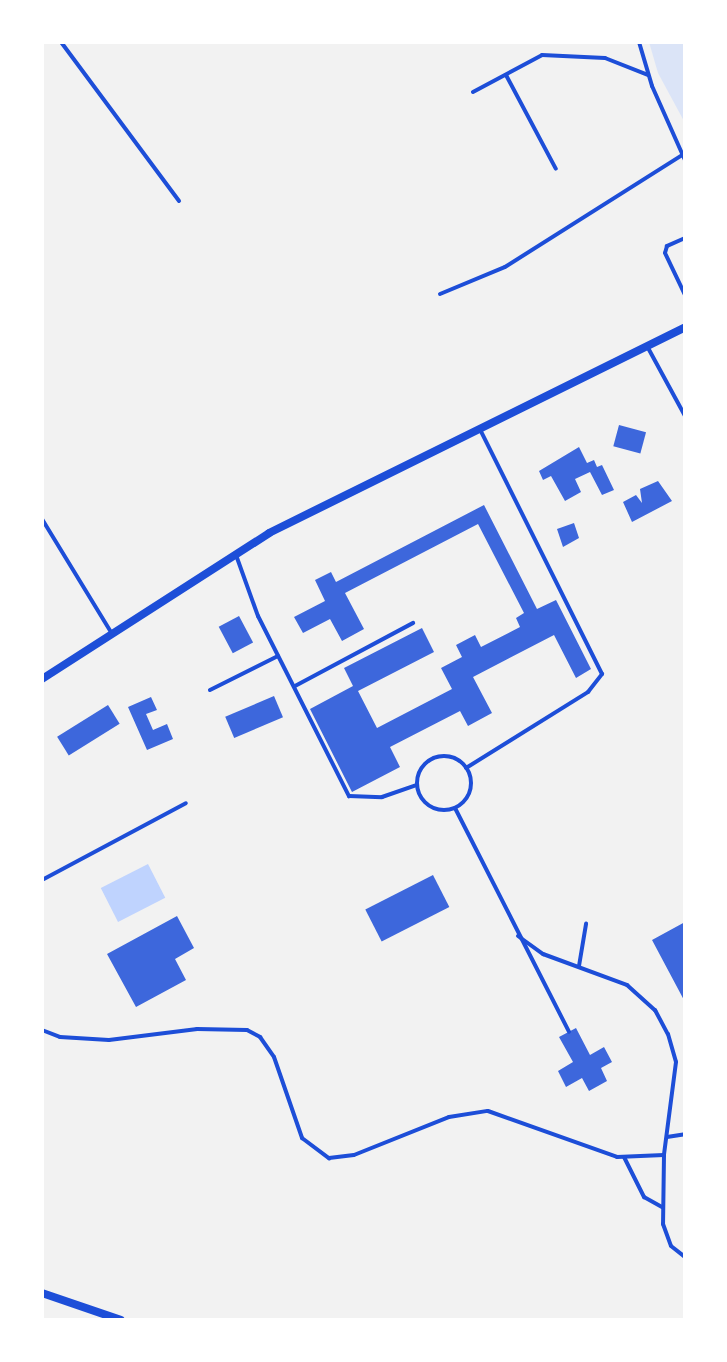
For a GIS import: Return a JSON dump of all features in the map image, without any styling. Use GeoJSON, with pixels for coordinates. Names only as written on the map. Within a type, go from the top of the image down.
{"type":"FeatureCollection","features":[{"type":"Feature","properties":{"kind":"street"},"geometry":{"type":"LineString","coordinates":[[42,679],[111,632],[344,492],[685,327]]}},
{"type":"Feature","properties":{"kind":"street"},"geometry":{"type":"LineString","coordinates":[[42,1293],[121,1320]]}},
{"type":"Feature","properties":{"kind":"lane"},"geometry":{"type":"LineString","coordinates":[[61,42],[179,201]]}},
{"type":"Feature","properties":{"kind":"lane"},"geometry":{"type":"LineString","coordinates":[[440,294],[505,267],[684,157],[648,75],[639,42]]}},
{"type":"Feature","properties":{"kind":"lane"},"geometry":{"type":"LineString","coordinates":[[473,92],[542,55],[605,58],[648,75]]}},
{"type":"Feature","properties":{"kind":"lane"},"geometry":{"type":"LineString","coordinates":[[506,75],[556,169]]}},
{"type":"Feature","properties":{"kind":"lane"},"geometry":{"type":"LineString","coordinates":[[685,238],[667,246],[665,253],[685,295]]}},
{"type":"Feature","properties":{"kind":"lane"},"geometry":{"type":"LineString","coordinates":[[647,346],[685,416]]}},
{"type":"Feature","properties":{"kind":"lane"},"geometry":{"type":"LineString","coordinates":[[466,768],[588,692],[602,674],[479,427]]}},
{"type":"Feature","properties":{"kind":"lane"},"geometry":{"type":"LineString","coordinates":[[42,519],[111,632]]}},
{"type":"Feature","properties":{"kind":"lane"},"geometry":{"type":"LineString","coordinates":[[236,555],[278,656],[349,796],[382,797],[417,785]]}},
{"type":"Feature","properties":{"kind":"lane"},"geometry":{"type":"LineString","coordinates":[[295,686],[413,623]]}},
{"type":"Feature","properties":{"kind":"lane"},"geometry":{"type":"LineString","coordinates":[[210,690],[278,656]]}},
{"type":"Feature","properties":{"kind":"lane"},"geometry":{"type":"LineString","coordinates":[[435,758],[452,758],[466,768],[468,795],[455,808],[430,806],[417,785],[422,768],[435,758]]}},
{"type":"Feature","properties":{"kind":"lane"},"geometry":{"type":"LineString","coordinates":[[42,880],[186,803]]}},
{"type":"Feature","properties":{"kind":"lane"},"geometry":{"type":"LineString","coordinates":[[455,808],[569,1032]]}},
{"type":"Feature","properties":{"kind":"lane"},"geometry":{"type":"LineString","coordinates":[[579,966],[586,924]]}},
{"type":"Feature","properties":{"kind":"lane"},"geometry":{"type":"LineString","coordinates":[[518,936],[543,954],[627,985],[655,1010],[676,1062],[673,1110],[664,1155],[666,1237],[685,1257]]}},
{"type":"Feature","properties":{"kind":"lane"},"geometry":{"type":"LineString","coordinates":[[42,1030],[60,1037],[109,1040],[197,1029],[247,1030],[260,1037],[274,1057],[302,1138],[329,1158],[354,1155],[449,1117],[488,1111],[624,1157],[664,1155]]}},
{"type":"Feature","properties":{"kind":"lane"},"geometry":{"type":"LineString","coordinates":[[667,1137],[685,1134]]}},
{"type":"Feature","properties":{"kind":"lane"},"geometry":{"type":"LineString","coordinates":[[624,1157],[644,1197],[663,1208]]}},
{"type":"Feature","properties":{"kind":"shaded area"},"geometry":{"type":"Polygon","coordinates":[[[649,42],[685,42],[685,123],[658,73],[649,42]]]}},
{"type":"Feature","properties":{"kind":"water"},"geometry":{"type":"Polygon","coordinates":[[[148,864],[165,898],[118,922],[101,888],[148,864]]]}},
{"type":"Feature","properties":{"kind":"building"},"geometry":{"type":"Polygon","coordinates":[[[619,425],[646,432],[640,453],[613,446],[619,425]]]}},
{"type":"Feature","properties":{"kind":"building"},"geometry":{"type":"Polygon","coordinates":[[[579,447],[587,463],[594,460],[597,467],[602,465],[614,490],[602,495],[590,472],[575,479],[581,492],[565,501],[551,476],[543,480],[539,471],[579,447]]]}},
{"type":"Feature","properties":{"kind":"building"},"geometry":{"type":"Polygon","coordinates":[[[658,481],[672,501],[632,522],[623,502],[636,495],[642,503],[640,489],[658,481]]]}},
{"type":"Feature","properties":{"kind":"building"},"geometry":{"type":"Polygon","coordinates":[[[484,505],[537,609],[556,600],[591,669],[576,678],[554,635],[473,677],[492,713],[468,726],[460,711],[390,747],[400,767],[352,792],[310,709],[353,686],[344,668],[422,628],[434,652],[358,691],[377,728],[452,689],[441,668],[462,657],[456,645],[475,635],[481,647],[520,627],[516,618],[524,613],[478,524],[345,593],[364,629],[342,641],[330,619],[303,633],[294,617],[325,601],[315,580],[331,572],[336,582],[484,505]]]}},
{"type":"Feature","properties":{"kind":"building"},"geometry":{"type":"Polygon","coordinates":[[[574,523],[579,538],[563,547],[557,529],[574,523]]]}},
{"type":"Feature","properties":{"kind":"building"},"geometry":{"type":"Polygon","coordinates":[[[239,616],[253,642],[233,653],[219,627],[239,616]]]}},
{"type":"Feature","properties":{"kind":"building"},"geometry":{"type":"Polygon","coordinates":[[[274,696],[283,717],[234,738],[225,717],[274,696]]]}},
{"type":"Feature","properties":{"kind":"building"},"geometry":{"type":"Polygon","coordinates":[[[151,697],[157,710],[146,714],[153,730],[167,724],[173,739],[147,750],[128,707],[151,697]]]}},
{"type":"Feature","properties":{"kind":"building"},"geometry":{"type":"Polygon","coordinates":[[[108,705],[120,724],[69,755],[57,737],[108,705]]]}},
{"type":"Feature","properties":{"kind":"building"},"geometry":{"type":"Polygon","coordinates":[[[433,875],[449,907],[382,942],[365,910],[433,875]]]}},
{"type":"Feature","properties":{"kind":"building"},"geometry":{"type":"Polygon","coordinates":[[[177,916],[194,948],[175,959],[186,980],[136,1007],[107,954],[177,916]]]}},
{"type":"Feature","properties":{"kind":"building"},"geometry":{"type":"Polygon","coordinates":[[[685,922],[684,952],[685,1002],[652,940],[685,922]]]}},
{"type":"Feature","properties":{"kind":"building"},"geometry":{"type":"Polygon","coordinates":[[[576,1028],[590,1055],[604,1047],[612,1062],[601,1068],[607,1081],[589,1091],[582,1078],[566,1087],[558,1071],[573,1062],[559,1037],[576,1028]]]}}]}
